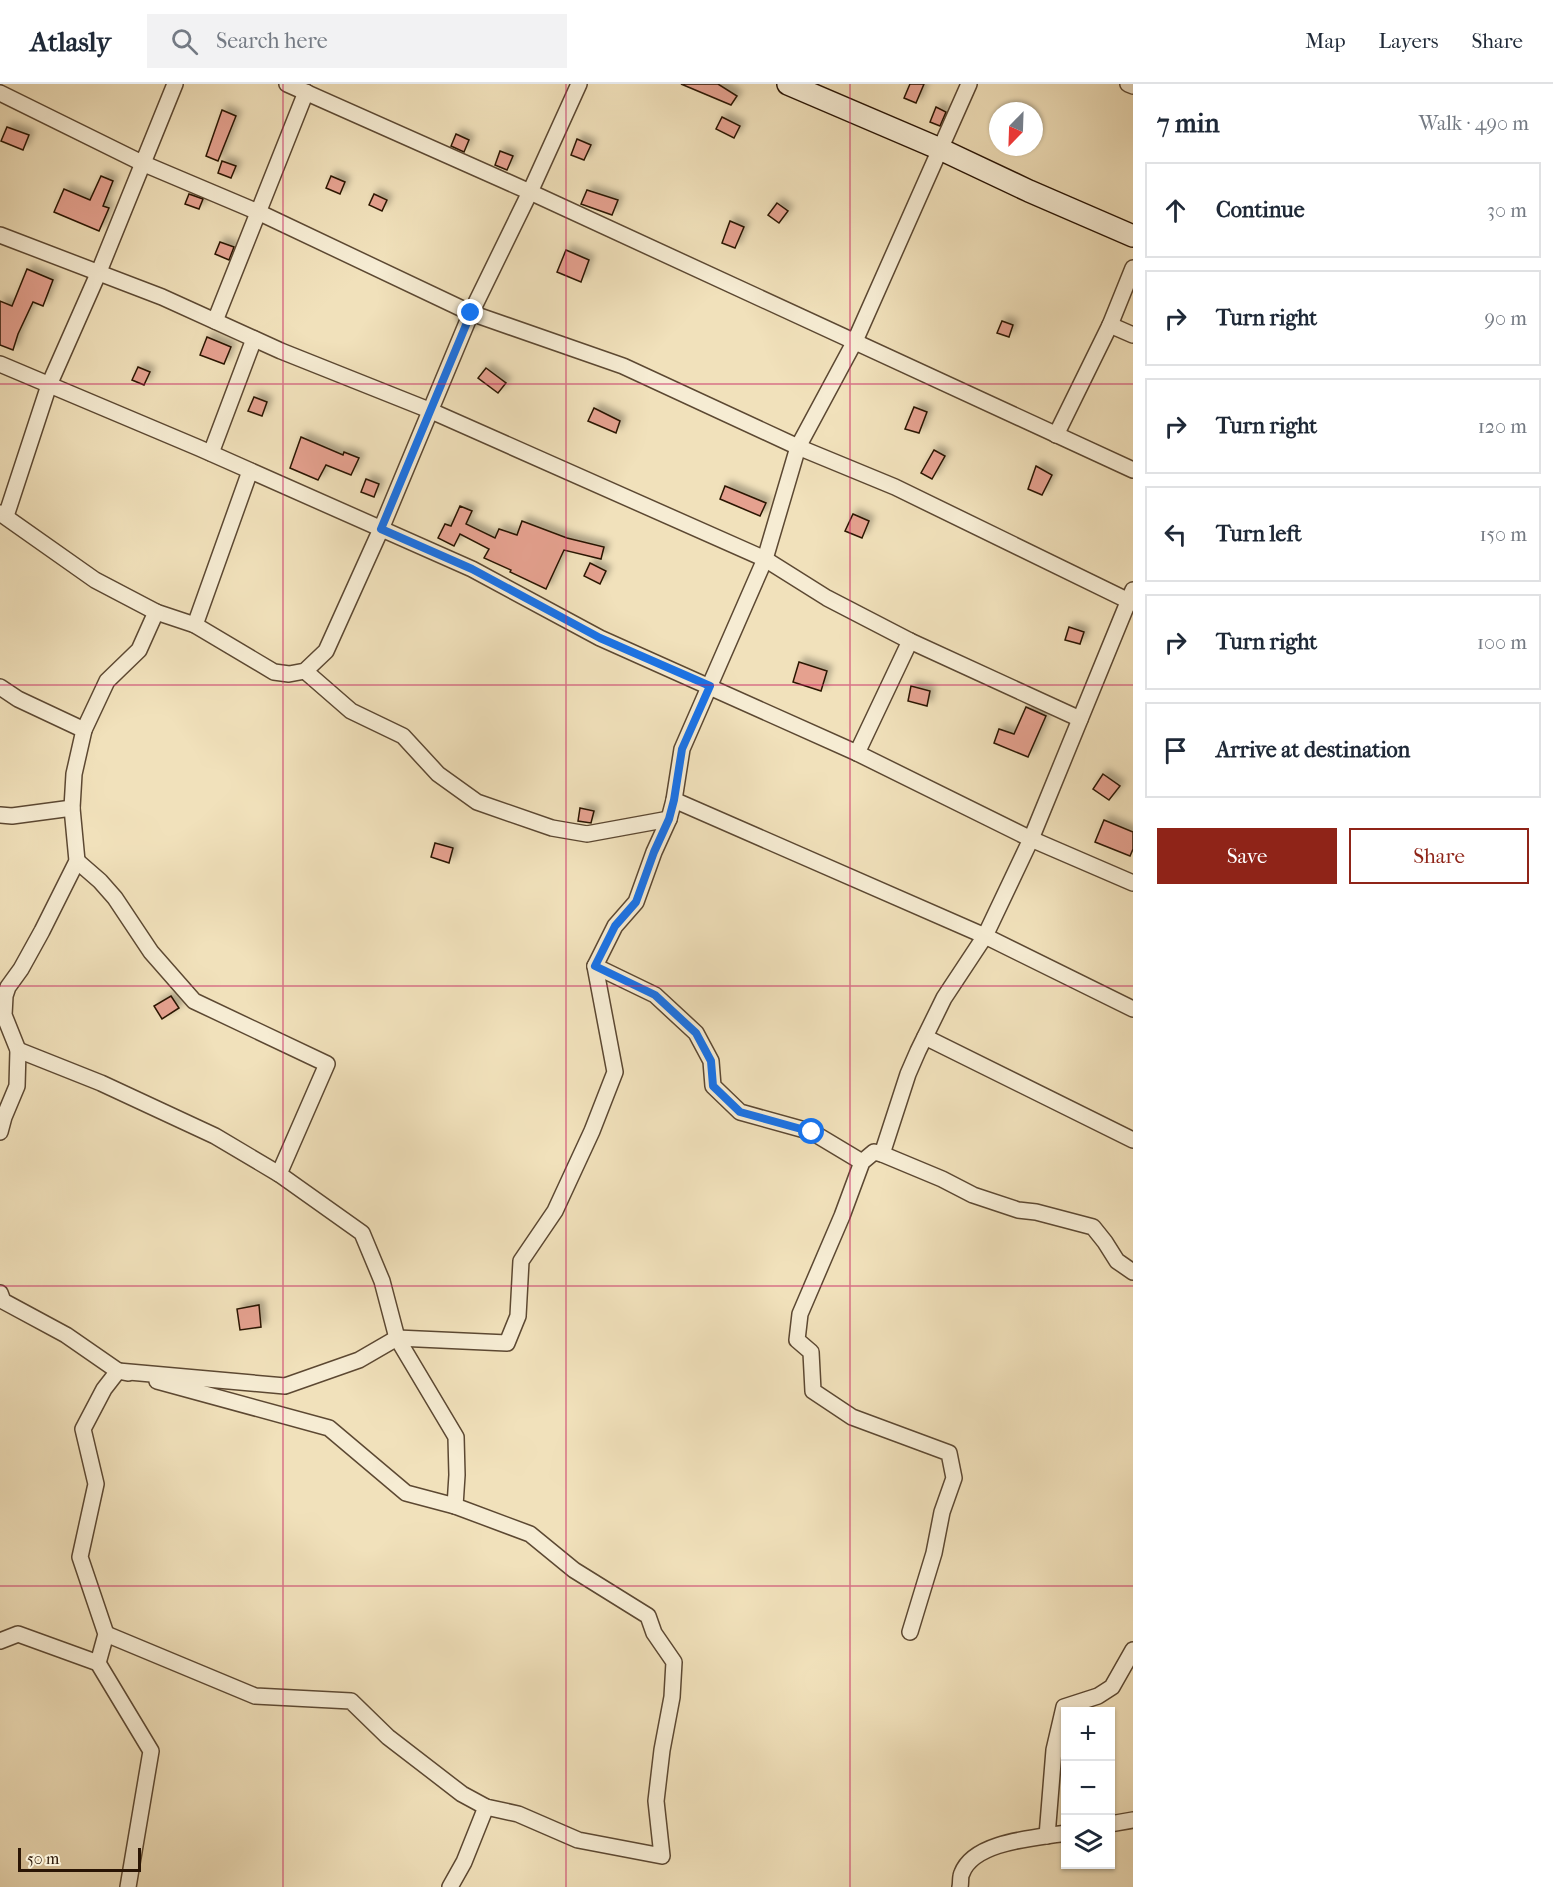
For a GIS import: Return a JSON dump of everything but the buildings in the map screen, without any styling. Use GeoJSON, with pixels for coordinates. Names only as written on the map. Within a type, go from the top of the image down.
{"type":"FeatureCollection","features":[{"type":"Feature","properties":{"kind":"street"},"geometry":{"type":"LineString","coordinates":[[175,84],[98,274],[49,385],[3,515],[95,580],[156,612],[195,626],[274,672],[289,674],[305,671],[326,651],[381,529],[471,313],[530,192],[576,85]]}},
{"type":"Feature","properties":{"kind":"street"},"geometry":{"type":"LineString","coordinates":[[287,84],[530,192],[1133,470]]}},
{"type":"Feature","properties":{"kind":"street"},"geometry":{"type":"LineString","coordinates":[[788,84],[940,149],[1133,236]]}},
{"type":"Feature","properties":{"kind":"street"},"geometry":{"type":"LineString","coordinates":[[118,1371],[285,1386],[359,1360],[397,1338],[507,1343],[518,1316],[520,1261],[555,1211],[592,1131],[615,1072],[595,966],[615,926],[636,902],[669,819],[682,749],[765,559],[798,447],[855,341],[969,84]]}},
{"type":"Feature","properties":{"kind":"street"},"geometry":{"type":"LineString","coordinates":[[1128,84],[1133,86]]}},
{"type":"Feature","properties":{"kind":"street"},"geometry":{"type":"LineString","coordinates":[[215,321],[306,92]]}},
{"type":"Feature","properties":{"kind":"street"},"geometry":{"type":"LineString","coordinates":[[0,93],[142,163],[258,212],[471,313],[623,366],[798,447],[895,487],[1132,598],[1031,839],[985,936],[944,998],[908,1074],[882,1154]]}},
{"type":"Feature","properties":{"kind":"street"},"geometry":{"type":"LineString","coordinates":[[0,235],[162,297],[255,339],[429,410],[765,559],[827,598],[910,641],[1080,719]]}},
{"type":"Feature","properties":{"kind":"street"},"geometry":{"type":"LineString","coordinates":[[1056,435],[1110,325],[1133,267]]}},
{"type":"Feature","properties":{"kind":"street"},"geometry":{"type":"LineString","coordinates":[[1110,325],[1133,334]]}},
{"type":"Feature","properties":{"kind":"street"},"geometry":{"type":"LineString","coordinates":[[211,453],[255,339]]}},
{"type":"Feature","properties":{"kind":"street"},"geometry":{"type":"LineString","coordinates":[[0,364],[211,453],[472,569],[600,638],[857,753],[1031,839],[1133,883]]}},
{"type":"Feature","properties":{"kind":"street"},"geometry":{"type":"LineString","coordinates":[[195,626],[250,471]]}},
{"type":"Feature","properties":{"kind":"street"},"geometry":{"type":"LineString","coordinates":[[0,1132],[17,1086],[18,1050],[2,1014],[5,996],[8,987],[42,931],[77,861],[72,808],[74,774],[84,730],[107,681],[139,650],[156,612]]}},
{"type":"Feature","properties":{"kind":"street"},"geometry":{"type":"LineString","coordinates":[[857,753],[910,641]]}},
{"type":"Feature","properties":{"kind":"street"},"geometry":{"type":"LineString","coordinates":[[305,671],[351,711],[403,736],[438,774],[477,802],[552,828],[587,834],[669,819]]}},
{"type":"Feature","properties":{"kind":"street"},"geometry":{"type":"LineString","coordinates":[[0,687],[18,699],[84,730]]}},
{"type":"Feature","properties":{"kind":"street"},"geometry":{"type":"LineString","coordinates":[[674,800],[985,936],[1133,1009]]}},
{"type":"Feature","properties":{"kind":"street"},"geometry":{"type":"LineString","coordinates":[[0,815],[12,816],[72,808]]}},
{"type":"Feature","properties":{"kind":"street"},"geometry":{"type":"LineString","coordinates":[[77,861],[115,898],[152,952],[194,1001],[327,1064],[279,1174]]}},
{"type":"Feature","properties":{"kind":"street"},"geometry":{"type":"LineString","coordinates":[[595,966],[655,995],[696,1033],[711,1061],[713,1086],[740,1112],[812,1132],[862,1162]]}},
{"type":"Feature","properties":{"kind":"street"},"geometry":{"type":"LineString","coordinates":[[925,1037],[1133,1140]]}},
{"type":"Feature","properties":{"kind":"street"},"geometry":{"type":"LineString","coordinates":[[18,1050],[101,1083],[215,1136],[279,1174],[362,1233],[382,1281],[397,1338],[456,1437],[455,1506]]}},
{"type":"Feature","properties":{"kind":"street"},"geometry":{"type":"LineString","coordinates":[[910,1632],[934,1553],[942,1512],[954,1478],[949,1453],[852,1417],[813,1390],[811,1352],[797,1340],[800,1314],[843,1216],[862,1162],[874,1152],[882,1154],[942,1179],[973,1195],[1018,1210],[1036,1212],[1093,1227],[1106,1242],[1117,1262],[1133,1272]]}},
{"type":"Feature","properties":{"kind":"street"},"geometry":{"type":"LineString","coordinates":[[0,1293],[3,1301],[66,1335],[118,1371],[329,1428],[406,1493],[455,1506],[530,1534],[574,1570],[648,1616],[654,1633],[674,1662],[672,1697],[662,1750],[656,1801],[662,1856],[578,1840],[518,1814],[486,1807],[462,1794],[388,1737],[351,1701],[255,1696],[105,1634]]}},
{"type":"Feature","properties":{"kind":"street"},"geometry":{"type":"LineString","coordinates":[[98,1663],[105,1634],[80,1557],[96,1484],[82,1429],[104,1389],[118,1371]]}},
{"type":"Feature","properties":{"kind":"street"},"geometry":{"type":"LineString","coordinates":[[0,1641],[18,1634],[98,1663],[151,1751],[128,1887]]}},
{"type":"Feature","properties":{"kind":"street"},"geometry":{"type":"LineString","coordinates":[[1047,1836],[1054,1750],[1064,1707],[1098,1696],[1112,1687],[1133,1650]]}},
{"type":"Feature","properties":{"kind":"street"},"geometry":{"type":"LineString","coordinates":[[450,1887],[464,1863],[486,1807]]}},
{"type":"Feature","properties":{"kind":"street"},"geometry":{"type":"LineString","coordinates":[[1115,1823],[1133,1820]]}},
{"type":"Feature","properties":{"kind":"street"},"geometry":{"type":"LineString","coordinates":[[960,1887],[962,1873],[973,1858],[992,1846],[1061,1834]]}},
{"type":"Feature","properties":{"kind":"route"},"geometry":{"type":"LineString","coordinates":[[471,313],[381,529],[472,569],[600,638],[710,686],[682,749],[669,819],[636,902],[615,926],[595,966],[655,995],[696,1033],[711,1061],[713,1086],[740,1112],[812,1132]]}}]}
